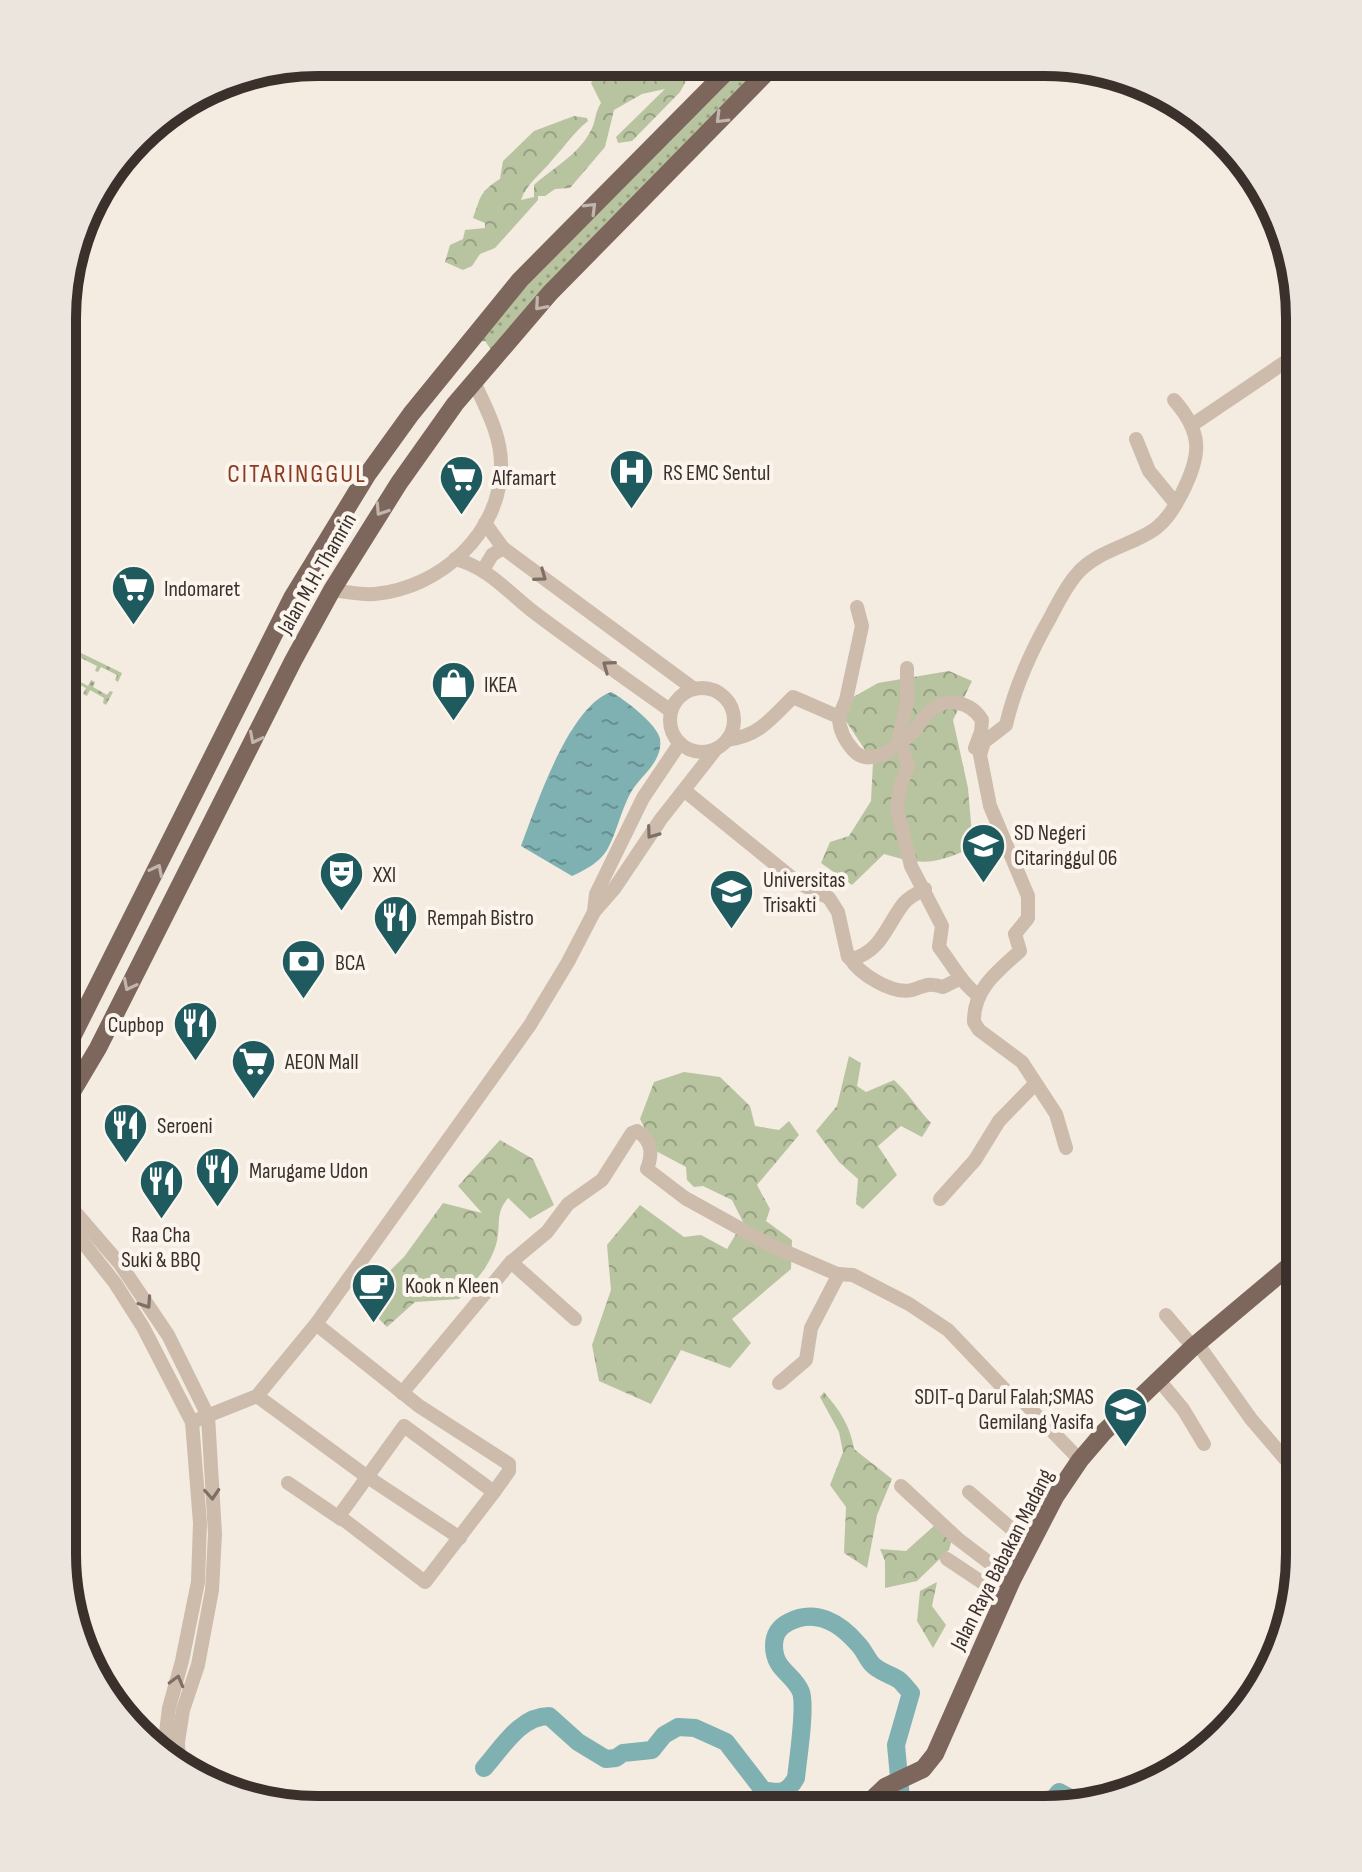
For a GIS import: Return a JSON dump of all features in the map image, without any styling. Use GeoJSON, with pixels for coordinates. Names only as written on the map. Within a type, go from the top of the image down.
{"type":"FeatureCollection","features":[{"type":"Feature","properties":{"kind":"main road","name":"Jalan M.H. Thamrin"},"geometry":{"type":"LineString","coordinates":[[76,1029],[292,598],[367,475],[520,280],[722,76]]}},
{"type":"Feature","properties":{"kind":"main road","name":"Jalan M.H. Thamrin"},"geometry":{"type":"LineString","coordinates":[[76,1086],[293,661],[332,590],[399,483],[455,404],[550,293],[763,76]]}},
{"type":"Feature","properties":{"kind":"main road"},"geometry":{"type":"LineString","coordinates":[[449,367],[474,347],[481,346],[483,349],[484,355],[461,388],[455,404]]}},
{"type":"Feature","properties":{"kind":"main road","name":"Jalan Raya Babakan Madang"},"geometry":{"type":"LineString","coordinates":[[876,1796],[885,1787],[916,1774],[935,1754],[1012,1580],[1055,1497],[1080,1460],[1158,1379],[1285,1269]]}},
{"type":"Feature","properties":{"kind":"street"},"geometry":{"type":"LineString","coordinates":[[1192,425],[1286,361]]}},
{"type":"Feature","properties":{"kind":"street"},"geometry":{"type":"LineString","coordinates":[[332,590],[370,595],[411,587],[439,573],[468,549],[485,523],[495,497],[501,464],[491,418],[474,382]]}},
{"type":"Feature","properties":{"kind":"street"},"geometry":{"type":"LineString","coordinates":[[981,770],[982,746],[987,738],[1006,725],[1021,671],[1076,575],[1095,560],[1155,529],[1176,504],[1196,463],[1195,433],[1174,400]]}},
{"type":"Feature","properties":{"kind":"street"},"geometry":{"type":"LineString","coordinates":[[1136,439],[1149,471],[1176,504]]}},
{"type":"Feature","properties":{"kind":"street"},"geometry":{"type":"LineString","coordinates":[[485,523],[503,548],[694,689]]}},
{"type":"Feature","properties":{"kind":"street"},"geometry":{"type":"LineString","coordinates":[[483,570],[492,555],[503,548]]}},
{"type":"Feature","properties":{"kind":"street"},"geometry":{"type":"LineString","coordinates":[[455,559],[483,570],[532,611],[671,711]]}},
{"type":"Feature","properties":{"kind":"street"},"geometry":{"type":"LineString","coordinates":[[857,607],[862,626],[846,700],[839,717],[847,742],[861,756],[869,759],[878,757],[914,731],[935,707],[967,704],[982,720],[974,754],[990,806],[1017,868],[1029,909],[1028,918],[1015,934],[1020,951],[991,976],[973,1012],[974,1022],[979,1030],[1022,1062],[1059,1120],[1066,1148]]}},
{"type":"Feature","properties":{"kind":"street"},"geometry":{"type":"LineString","coordinates":[[907,668],[907,703],[899,742],[908,766],[900,787],[897,808],[911,866],[942,926],[939,947],[968,988],[979,996]]}},
{"type":"Feature","properties":{"kind":"street"},"geometry":{"type":"LineString","coordinates":[[192,1422],[257,1396],[316,1324],[530,1025],[594,912],[661,819],[722,744],[735,721],[730,702],[714,690],[694,689],[682,695],[671,711],[671,725],[680,743],[697,752],[722,744],[747,738],[793,697],[839,717]]}},
{"type":"Feature","properties":{"kind":"street"},"geometry":{"type":"LineString","coordinates":[[594,912],[596,894],[637,810],[680,743]]}},
{"type":"Feature","properties":{"kind":"street"},"geometry":{"type":"LineString","coordinates":[[685,791],[797,882],[829,898],[838,912],[850,958],[862,974],[905,990],[921,984],[943,987],[961,978]]}},
{"type":"Feature","properties":{"kind":"street"},"geometry":{"type":"LineString","coordinates":[[850,958],[860,957],[879,941],[904,903],[925,889]]}},
{"type":"Feature","properties":{"kind":"street"},"geometry":{"type":"LineString","coordinates":[[940,1199],[975,1160],[999,1121],[1035,1084]]}},
{"type":"Feature","properties":{"kind":"street"},"geometry":{"type":"LineString","coordinates":[[402,1393],[523,1249],[547,1232],[568,1204],[602,1180],[632,1133],[637,1131],[650,1146],[652,1157],[647,1169],[666,1186],[770,1245],[839,1274],[853,1275],[896,1296],[948,1330],[1010,1395],[1018,1396],[1080,1460]]}},
{"type":"Feature","properties":{"kind":"street"},"geometry":{"type":"LineString","coordinates":[[76,1213],[120,1264],[168,1335],[208,1416],[215,1534],[212,1590],[198,1665],[183,1710],[178,1751]]}},
{"type":"Feature","properties":{"kind":"street"},"geometry":{"type":"LineString","coordinates":[[76,1234],[115,1283],[192,1422],[200,1523],[199,1571],[195,1604],[161,1737]]}},
{"type":"Feature","properties":{"kind":"street"},"geometry":{"type":"LineString","coordinates":[[511,1262],[575,1319]]}},
{"type":"Feature","properties":{"kind":"street"},"geometry":{"type":"LineString","coordinates":[[779,1383],[806,1360],[811,1328],[839,1274]]}},
{"type":"Feature","properties":{"kind":"street"},"geometry":{"type":"LineString","coordinates":[[1166,1315],[1195,1345],[1285,1459]]}},
{"type":"Feature","properties":{"kind":"street"},"geometry":{"type":"LineString","coordinates":[[288,1483],[341,1519],[421,1582],[429,1580],[509,1471],[509,1464],[419,1406],[316,1324]]}},
{"type":"Feature","properties":{"kind":"street"},"geometry":{"type":"LineString","coordinates":[[152,1345],[168,1335]]}},
{"type":"Feature","properties":{"kind":"street"},"geometry":{"type":"LineString","coordinates":[[1158,1379],[1183,1409],[1204,1444]]}},
{"type":"Feature","properties":{"kind":"street"},"geometry":{"type":"LineString","coordinates":[[257,1396],[366,1476],[460,1538]]}},
{"type":"Feature","properties":{"kind":"street"},"geometry":{"type":"LineString","coordinates":[[341,1519],[340,1512],[419,1406]]}},
{"type":"Feature","properties":{"kind":"street"},"geometry":{"type":"LineString","coordinates":[[404,1426],[494,1492]]}},
{"type":"Feature","properties":{"kind":"street"},"geometry":{"type":"LineString","coordinates":[[901,1486],[958,1539],[1012,1580]]}},
{"type":"Feature","properties":{"kind":"street"},"geometry":{"type":"LineString","coordinates":[[969,1492],[1030,1545]]}},
{"type":"Feature","properties":{"kind":"street"},"geometry":{"type":"LineString","coordinates":[[947,1559],[1004,1597]]}},
{"type":"Feature","properties":{"kind":"green space"},"geometry":{"type":"Polygon","coordinates":[[[596,76],[686,76],[680,92],[632,141],[618,143],[616,137],[665,89],[642,94],[614,110],[605,147],[570,188],[555,189],[545,196],[538,196],[538,200],[495,248],[480,254],[472,266],[463,270],[445,262],[450,245],[463,239],[465,230],[485,228],[485,223],[473,218],[482,196],[500,179],[503,161],[534,131],[574,116],[587,118],[588,121],[530,184],[521,200],[534,197],[534,185],[585,140],[601,103],[591,83],[596,76]]]}},
{"type":"Feature","properties":{"kind":"green space"},"geometry":{"type":"Polygon","coordinates":[[[731,76],[757,76],[492,351],[485,341],[477,342],[574,231],[731,76]]]}},
{"type":"Feature","properties":{"kind":"green space"},"geometry":{"type":"Polygon","coordinates":[[[76,653],[122,673],[118,682],[115,680],[117,675],[101,667],[98,672],[95,671],[97,666],[79,657],[76,662],[76,653]]]}},
{"type":"Feature","properties":{"kind":"green space"},"geometry":{"type":"Polygon","coordinates":[[[949,671],[972,681],[953,720],[968,788],[973,847],[939,860],[920,862],[884,854],[852,885],[821,863],[830,842],[849,836],[871,801],[873,762],[844,718],[848,700],[878,683],[949,671]]]}},
{"type":"Feature","properties":{"kind":"green space"},"geometry":{"type":"Polygon","coordinates":[[[76,679],[88,686],[91,680],[95,682],[93,687],[107,695],[113,692],[106,705],[104,698],[90,690],[87,696],[83,694],[86,688],[76,683],[76,679]]]}},
{"type":"Feature","properties":{"kind":"green space"},"geometry":{"type":"Polygon","coordinates":[[[849,1056],[861,1063],[857,1086],[866,1092],[894,1080],[931,1123],[922,1137],[901,1126],[878,1146],[897,1175],[863,1209],[856,1204],[858,1179],[839,1162],[816,1131],[837,1106],[849,1056]]]}},
{"type":"Feature","properties":{"kind":"green space"},"geometry":{"type":"Polygon","coordinates":[[[684,1072],[720,1077],[750,1106],[755,1126],[779,1130],[789,1121],[799,1135],[757,1185],[770,1209],[766,1221],[792,1240],[791,1269],[732,1319],[751,1343],[730,1368],[681,1350],[651,1404],[599,1381],[592,1345],[611,1290],[607,1245],[640,1205],[684,1237],[701,1235],[727,1249],[743,1222],[732,1200],[703,1186],[694,1187],[687,1180],[686,1167],[656,1151],[640,1119],[654,1082],[684,1072]]]}},
{"type":"Feature","properties":{"kind":"green space"},"geometry":{"type":"Polygon","coordinates":[[[500,1140],[533,1159],[554,1205],[530,1219],[508,1198],[500,1214],[497,1241],[491,1258],[459,1299],[415,1302],[387,1327],[360,1300],[404,1257],[443,1203],[482,1213],[458,1186],[500,1140]]]}},
{"type":"Feature","properties":{"kind":"green space"},"geometry":{"type":"Polygon","coordinates":[[[824,1392],[844,1419],[854,1449],[892,1479],[877,1515],[867,1568],[844,1553],[846,1507],[830,1485],[843,1452],[839,1432],[820,1397],[824,1392]]]}},
{"type":"Feature","properties":{"kind":"green space"},"geometry":{"type":"Polygon","coordinates":[[[935,1525],[952,1539],[949,1550],[917,1581],[885,1588],[885,1561],[880,1549],[906,1551],[935,1525]]]}},
{"type":"Feature","properties":{"kind":"green space"},"geometry":{"type":"Polygon","coordinates":[[[937,1582],[932,1606],[946,1625],[933,1648],[917,1621],[920,1591],[937,1582]]]}},
{"type":"Feature","properties":{"kind":"water"},"geometry":{"type":"Polygon","coordinates":[[[611,692],[647,720],[658,733],[660,747],[655,761],[631,792],[604,855],[572,876],[521,846],[545,784],[568,737],[595,701],[611,692]]]}},
{"type":"Feature","properties":{"kind":"waterway"},"geometry":{"type":"LineString","coordinates":[[484,1768],[520,1727],[539,1717],[549,1716],[578,1742],[606,1759],[623,1753],[652,1750],[664,1735],[678,1727],[695,1728],[726,1742],[763,1790],[786,1790],[796,1778],[802,1699],[798,1686],[777,1661],[775,1638],[789,1622],[818,1617],[843,1630],[875,1667],[899,1680],[911,1693],[896,1745],[901,1796]]}},
{"type":"Feature","properties":{"kind":"waterway"},"geometry":{"type":"LineString","coordinates":[[1056,1795],[1059,1792],[1064,1795]]}},
{"type":"Feature","properties":{"kind":"place","name":"RS EMC Sentul"},"geometry":{"type":"Point","coordinates":[632,511]}},
{"type":"Feature","properties":{"kind":"place","name":"Alfamart"},"geometry":{"type":"Point","coordinates":[461,516]}},
{"type":"Feature","properties":{"kind":"place","name":"Indomaret"},"geometry":{"type":"Point","coordinates":[133,627]}},
{"type":"Feature","properties":{"kind":"place","name":"IKEA"},"geometry":{"type":"Point","coordinates":[453,723]}},
{"type":"Feature","properties":{"kind":"place","name":"SD Negeri Citaringgul 06"},"geometry":{"type":"Point","coordinates":[983,884]}},
{"type":"Feature","properties":{"kind":"place","name":"XXI"},"geometry":{"type":"Point","coordinates":[342,913]}},
{"type":"Feature","properties":{"kind":"place","name":"Universitas Trisakti"},"geometry":{"type":"Point","coordinates":[732,931]}},
{"type":"Feature","properties":{"kind":"place","name":"Rempah Bistro"},"geometry":{"type":"Point","coordinates":[396,956]}},
{"type":"Feature","properties":{"kind":"place","name":"BCA"},"geometry":{"type":"Point","coordinates":[304,1001]}},
{"type":"Feature","properties":{"kind":"place","name":"Cupbop"},"geometry":{"type":"Point","coordinates":[195,1063]}},
{"type":"Feature","properties":{"kind":"place","name":"AEON Mall"},"geometry":{"type":"Point","coordinates":[254,1100]}},
{"type":"Feature","properties":{"kind":"place","name":"Seroeni"},"geometry":{"type":"Point","coordinates":[126,1164]}},
{"type":"Feature","properties":{"kind":"place","name":"Marugame Udon"},"geometry":{"type":"Point","coordinates":[218,1209]}},
{"type":"Feature","properties":{"kind":"place","name":"Raa Cha Suki & BBQ"},"geometry":{"type":"Point","coordinates":[161,1220]}},
{"type":"Feature","properties":{"kind":"place","name":"Kook n Kleen"},"geometry":{"type":"Point","coordinates":[374,1324]}},
{"type":"Feature","properties":{"kind":"place","name":"SDIT-q Darul Falah;SMAS Gemilang Yasifa"},"geometry":{"type":"Point","coordinates":[1125,1448]}},
{"type":"Feature","properties":{"kind":"district","name":"CITARINGGUL"},"geometry":{"type":"Point","coordinates":[297,473]}}]}
